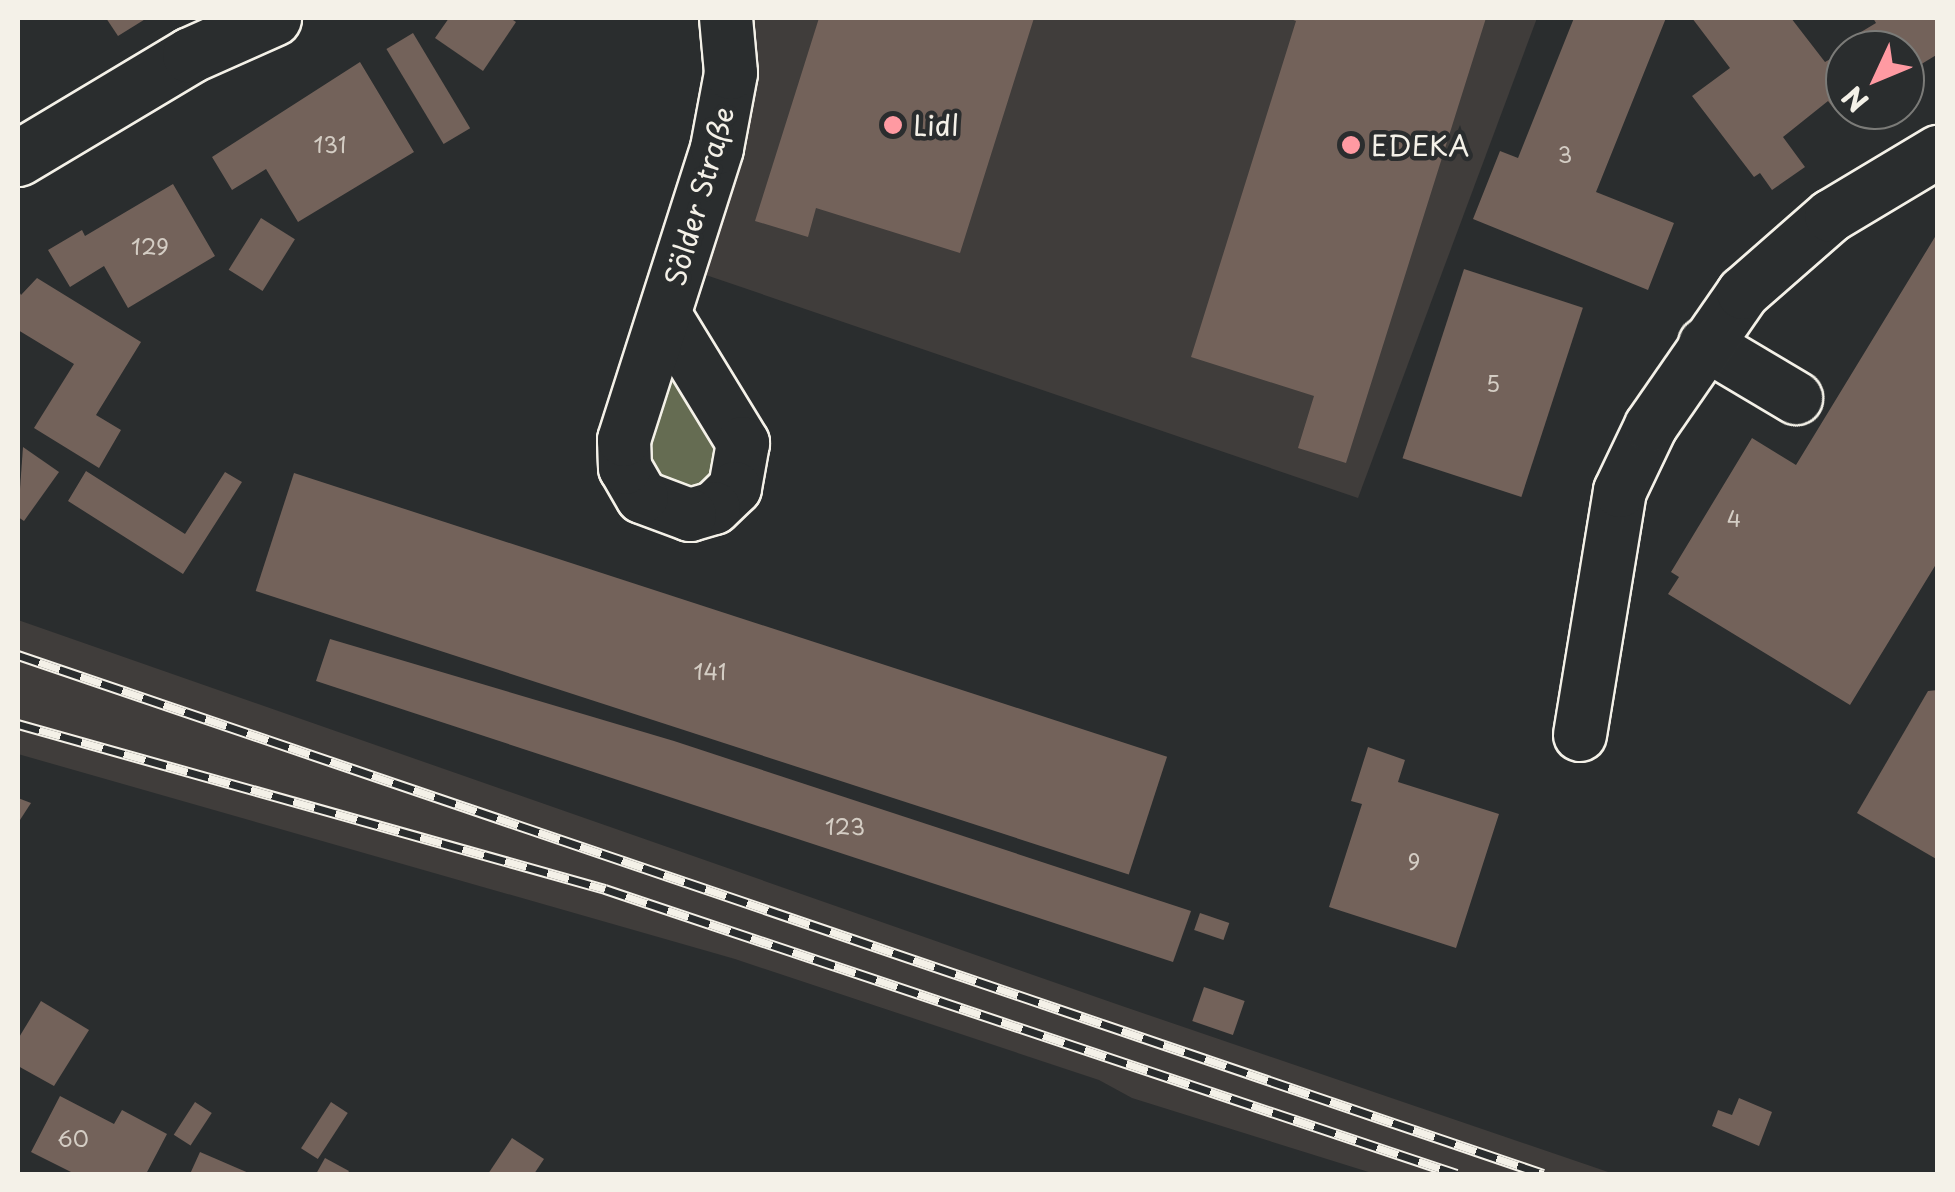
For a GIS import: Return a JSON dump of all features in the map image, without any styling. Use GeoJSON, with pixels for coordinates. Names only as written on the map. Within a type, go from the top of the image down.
{"type":"FeatureCollection","features":[{"type":"Feature","properties":{"kind":"main road"},"geometry":{"type":"LineString","coordinates":[[18,158],[158,73],[273,18]]}},
{"type":"Feature","properties":{"kind":"street","name":"Sölder Straße"},"geometry":{"type":"LineString","coordinates":[[665,315],[717,148],[732,73],[726,18]]}},
{"type":"Feature","properties":{"kind":"street"},"geometry":{"type":"LineString","coordinates":[[1580,735],[1620,491],[1651,426],[1743,294],[1831,216],[1938,152]]}},
{"type":"Feature","properties":{"kind":"street"},"geometry":{"type":"LineString","coordinates":[[1706,344],[1796,398]]}},
{"type":"Feature","properties":{"kind":"shaded area"},"geometry":{"type":"Polygon","coordinates":[[[750,18],[1537,18],[1358,498],[703,274],[750,18]]]}},
{"type":"Feature","properties":{"kind":"shaded area"},"geometry":{"type":"Polygon","coordinates":[[[18,620],[1614,1174],[1375,1174],[1132,1098],[1099,1080],[735,959],[18,754],[18,620]]]}},
{"type":"Feature","properties":{"kind":"green space"},"geometry":{"type":"Polygon","coordinates":[[[676,371],[723,462],[700,491],[660,480],[649,462],[645,440],[667,375],[676,371]]]}},
{"type":"Feature","properties":{"kind":"building"},"geometry":{"type":"Polygon","coordinates":[[[106,18],[147,18],[118,36],[106,18]]]}},
{"type":"Feature","properties":{"kind":"building"},"geometry":{"type":"Polygon","coordinates":[[[449,18],[510,18],[516,22],[483,71],[435,38],[449,18]]]}},
{"type":"Feature","properties":{"kind":"building","name":"Lidl"},"geometry":{"type":"Polygon","coordinates":[[[819,18],[1034,18],[960,253],[816,208],[808,237],[755,221],[819,18]]]}},
{"type":"Feature","properties":{"kind":"building","name":"EDEKA"},"geometry":{"type":"Polygon","coordinates":[[[1288,18],[1486,18],[1346,463],[1298,448],[1314,396],[1191,357],[1296,21],[1288,18]]]}},
{"type":"Feature","properties":{"kind":"building"},"geometry":{"type":"Polygon","coordinates":[[[1574,18],[1666,18],[1596,192],[1674,223],[1648,290],[1473,219],[1500,151],[1518,158],[1574,18]]]}},
{"type":"Feature","properties":{"kind":"building"},"geometry":{"type":"Polygon","coordinates":[[[1692,18],[1791,18],[1825,62],[1825,103],[1783,137],[1805,167],[1772,190],[1760,173],[1754,177],[1692,96],[1730,68],[1692,18]]]}},
{"type":"Feature","properties":{"kind":"building"},"geometry":{"type":"Polygon","coordinates":[[[1873,18],[1938,18],[1938,54],[1925,62],[1925,30],[1864,30],[1876,23],[1873,18]]]}},
{"type":"Feature","properties":{"kind":"building"},"geometry":{"type":"Polygon","coordinates":[[[413,33],[470,128],[444,144],[386,49],[413,33]]]}},
{"type":"Feature","properties":{"kind":"building"},"geometry":{"type":"Polygon","coordinates":[[[360,62],[414,152],[298,222],[266,169],[232,190],[212,157],[360,62]]]}},
{"type":"Feature","properties":{"kind":"building"},"geometry":{"type":"Polygon","coordinates":[[[173,184],[215,256],[128,308],[104,266],[70,287],[48,250],[82,230],[85,236],[173,184]]]}},
{"type":"Feature","properties":{"kind":"building"},"geometry":{"type":"Polygon","coordinates":[[[261,218],[295,239],[263,291],[229,270],[261,218]]]}},
{"type":"Feature","properties":{"kind":"building"},"geometry":{"type":"Polygon","coordinates":[[[1938,232],[1938,561],[1850,705],[1668,594],[1679,577],[1671,572],[1752,438],[1796,465],[1938,232]]]}},
{"type":"Feature","properties":{"kind":"building"},"geometry":{"type":"Polygon","coordinates":[[[1464,269],[1583,308],[1521,497],[1403,458],[1464,269]]]}},
{"type":"Feature","properties":{"kind":"building"},"geometry":{"type":"Polygon","coordinates":[[[37,278],[141,342],[96,415],[121,430],[99,468],[34,428],[74,364],[18,330],[18,289],[21,295],[37,278]]]}},
{"type":"Feature","properties":{"kind":"building"},"geometry":{"type":"Polygon","coordinates":[[[23,447],[59,472],[24,521],[18,517],[23,447]]]}},
{"type":"Feature","properties":{"kind":"building"},"geometry":{"type":"Polygon","coordinates":[[[86,471],[185,534],[225,472],[242,482],[183,574],[68,501],[86,471]]]}},
{"type":"Feature","properties":{"kind":"building"},"geometry":{"type":"Polygon","coordinates":[[[294,473],[1167,757],[1129,875],[256,591],[294,473]]]}},
{"type":"Feature","properties":{"kind":"building"},"geometry":{"type":"Polygon","coordinates":[[[330,639],[674,741],[1191,911],[1173,962],[316,681],[330,639]]]}},
{"type":"Feature","properties":{"kind":"building"},"geometry":{"type":"Polygon","coordinates":[[[1938,690],[1938,860],[1857,813],[1928,691],[1938,690]]]}},
{"type":"Feature","properties":{"kind":"building"},"geometry":{"type":"Polygon","coordinates":[[[1368,747],[1405,760],[1398,782],[1499,814],[1456,948],[1329,907],[1362,804],[1351,801],[1368,747]]]}},
{"type":"Feature","properties":{"kind":"building"},"geometry":{"type":"Polygon","coordinates":[[[18,798],[31,803],[18,823],[18,798]]]}},
{"type":"Feature","properties":{"kind":"building"},"geometry":{"type":"Polygon","coordinates":[[[1200,913],[1229,923],[1223,940],[1194,930],[1200,913]]]}},
{"type":"Feature","properties":{"kind":"building"},"geometry":{"type":"Polygon","coordinates":[[[1204,987],[1245,1001],[1233,1035],[1192,1021],[1204,987]]]}},
{"type":"Feature","properties":{"kind":"building"},"geometry":{"type":"Polygon","coordinates":[[[41,1001],[89,1030],[54,1086],[18,1066],[18,1039],[41,1001]]]}},
{"type":"Feature","properties":{"kind":"building"},"geometry":{"type":"Polygon","coordinates":[[[60,1096],[114,1124],[122,1110],[167,1134],[146,1174],[75,1174],[31,1152],[60,1096]]]}},
{"type":"Feature","properties":{"kind":"building"},"geometry":{"type":"Polygon","coordinates":[[[1739,1098],[1772,1112],[1759,1146],[1712,1126],[1718,1110],[1732,1115],[1739,1098]]]}},
{"type":"Feature","properties":{"kind":"building"},"geometry":{"type":"Polygon","coordinates":[[[195,1102],[212,1113],[191,1146],[174,1135],[195,1102]]]}},
{"type":"Feature","properties":{"kind":"building"},"geometry":{"type":"Polygon","coordinates":[[[331,1102],[348,1113],[318,1159],[301,1148],[331,1102]]]}},
{"type":"Feature","properties":{"kind":"building"},"geometry":{"type":"Polygon","coordinates":[[[512,1138],[544,1159],[534,1174],[488,1174],[512,1138]]]}},
{"type":"Feature","properties":{"kind":"building"},"geometry":{"type":"Polygon","coordinates":[[[200,1152],[251,1174],[190,1174],[200,1152]]]}},
{"type":"Feature","properties":{"kind":"building"},"geometry":{"type":"Polygon","coordinates":[[[325,1158],[349,1171],[316,1174],[325,1158]]]}},
{"type":"Feature","properties":{"kind":"railway"},"geometry":{"type":"LineString","coordinates":[[18,655],[1543,1174]]}},
{"type":"Feature","properties":{"kind":"railway"},"geometry":{"type":"LineString","coordinates":[[18,724],[605,889],[1457,1174]]}},
{"type":"Feature","properties":{"kind":"place","name":"Lidl"},"geometry":{"type":"Point","coordinates":[893,125]}},
{"type":"Feature","properties":{"kind":"place","name":"EDEKA"},"geometry":{"type":"Point","coordinates":[1351,145]}}]}
